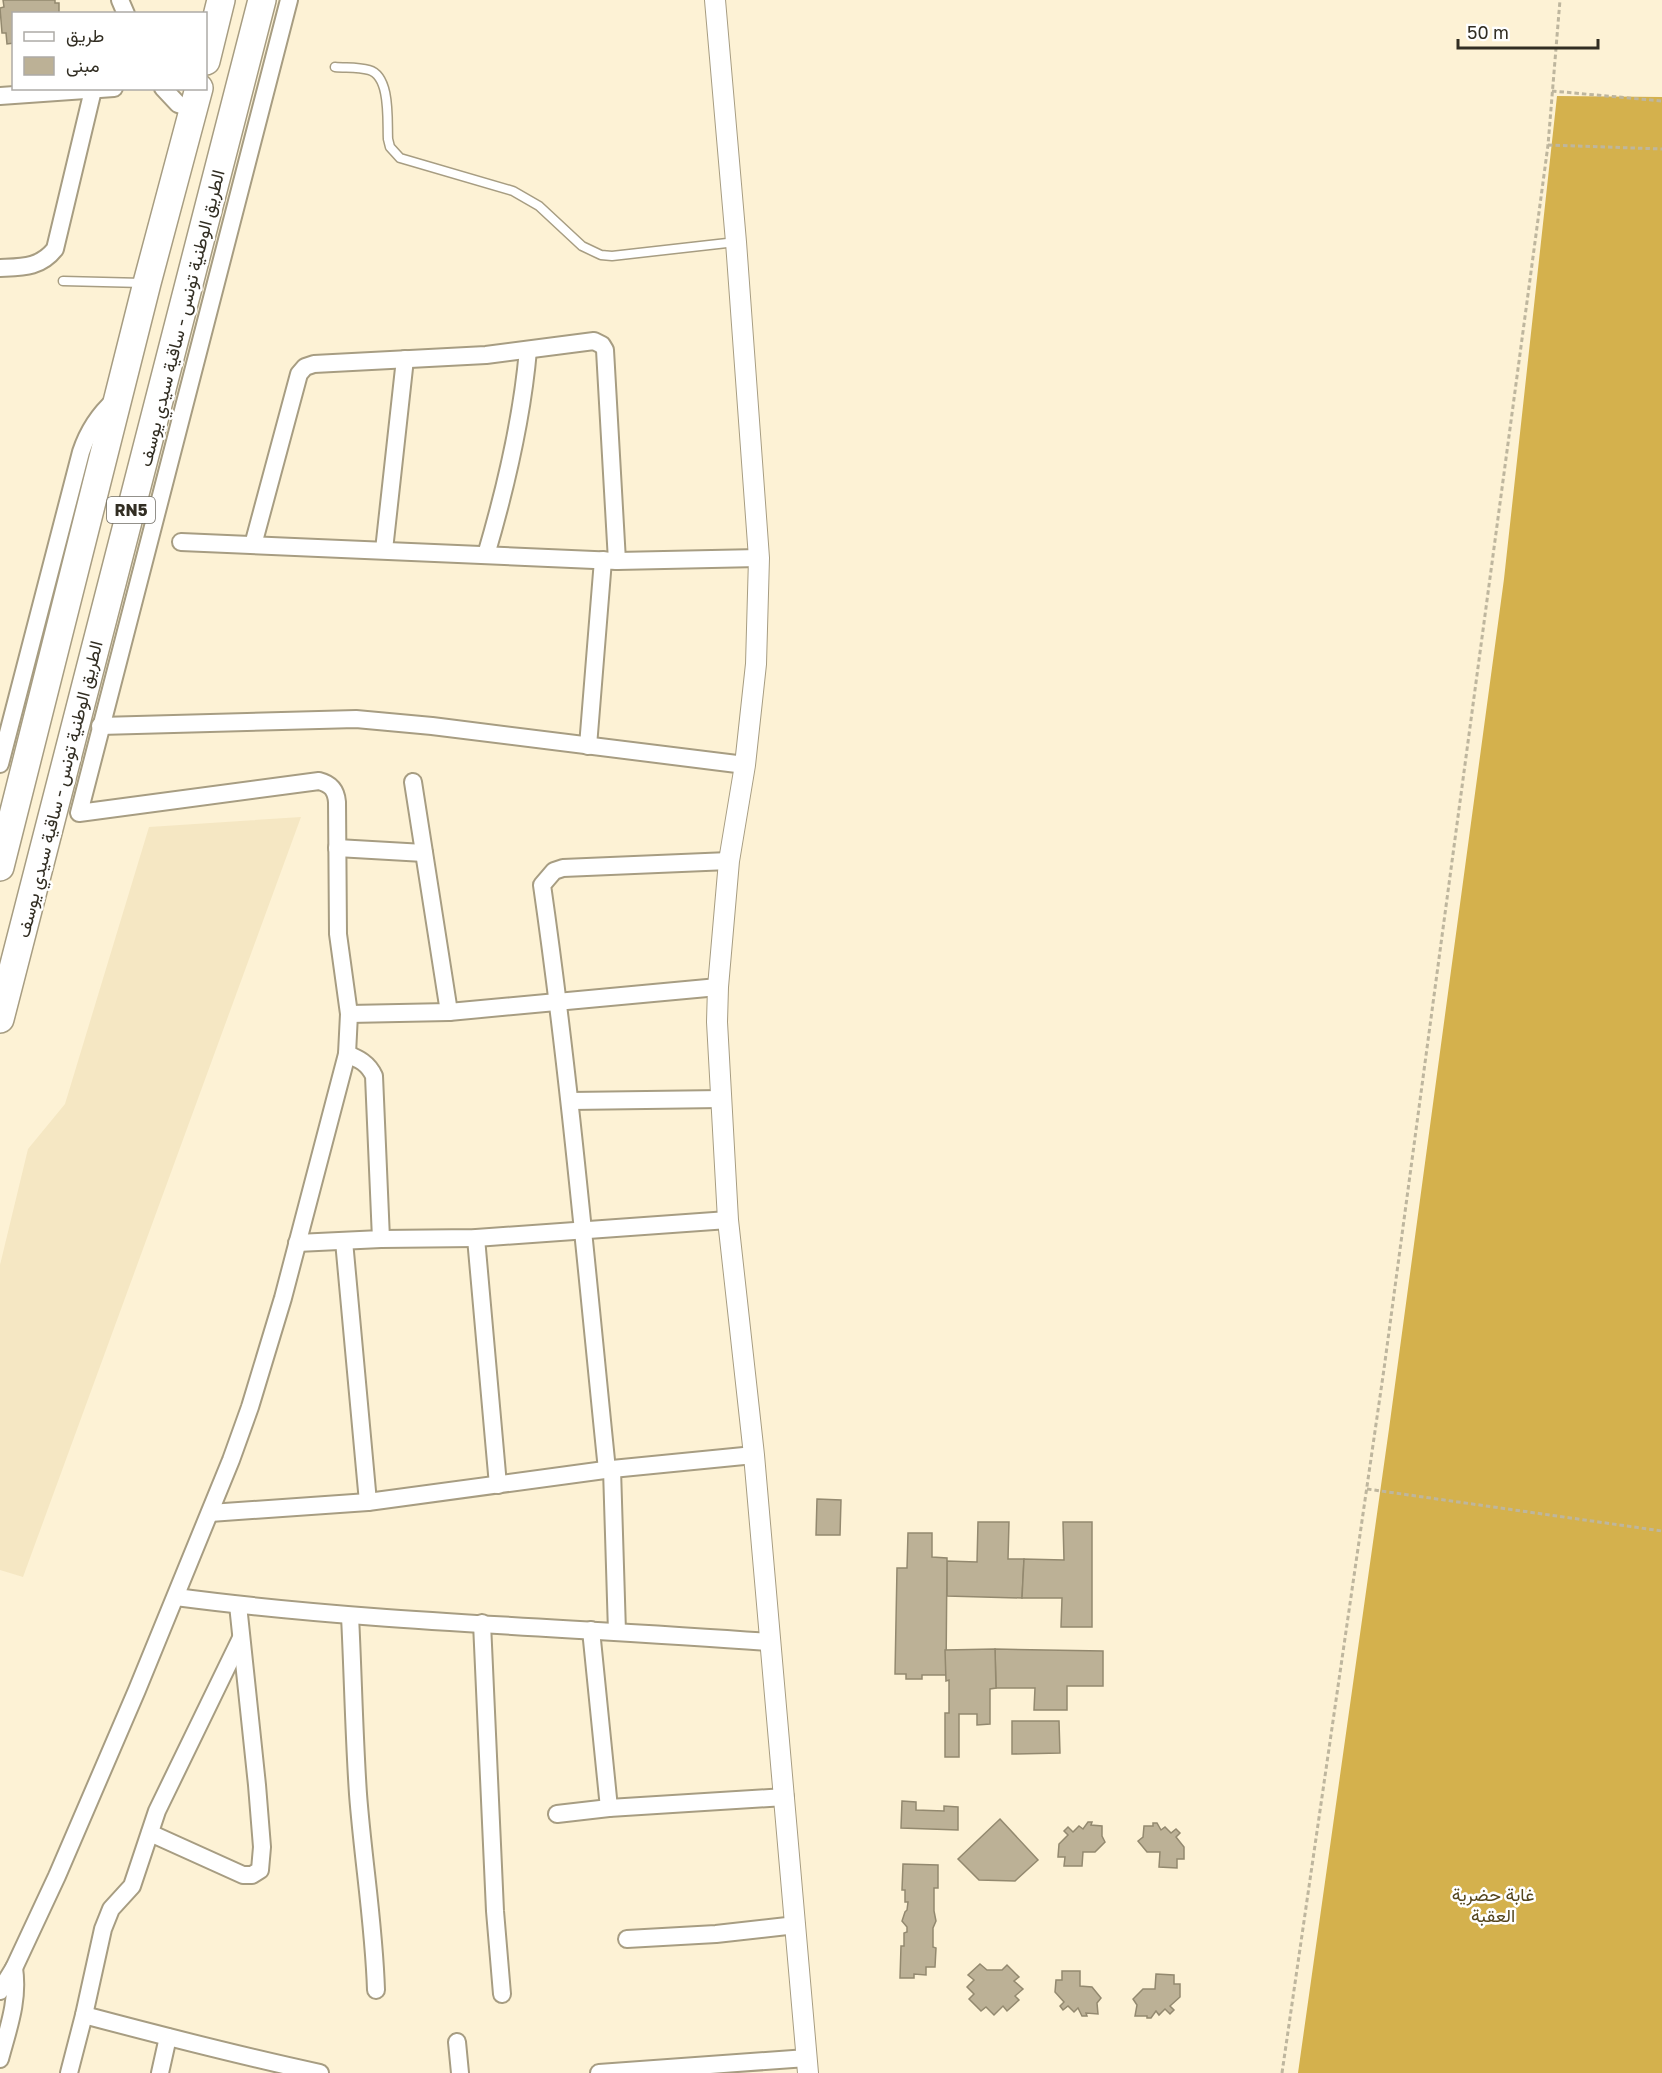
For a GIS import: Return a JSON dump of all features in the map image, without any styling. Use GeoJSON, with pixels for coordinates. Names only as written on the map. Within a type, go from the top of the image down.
{"type":"FeatureCollection","features":[{"type":"Feature","properties":{"kind":"highway","name":"الطريق الوطنية تونس - ساقية سيدي يوسف"},"geometry":{"type":"LineString","coordinates":[[0,1019],[262,0]]}},
{"type":"Feature","properties":{"kind":"highway"},"geometry":{"type":"LineString","coordinates":[[207,56],[216,6]]}},
{"type":"Feature","properties":{"kind":"highway","name":"الطريق الوطنية تونس - ساقية سيدي يوسف"},"geometry":{"type":"LineString","coordinates":[[0,867],[147,283],[196,99]]}},
{"type":"Feature","properties":{"kind":"street"},"geometry":{"type":"LineString","coordinates":[[0,1991],[14,1968],[98,1784],[231,1460],[265,1364],[346,1054],[349,1014],[338,934],[336,794],[332,788],[319,781],[79,813],[289,0]]}},
{"type":"Feature","properties":{"kind":"street"},"geometry":{"type":"LineString","coordinates":[[599,2073],[808,2065],[754,1455],[728,1220],[717,1022],[729,861],[745,765],[756,664],[759,558],[736,242],[715,0]]}},
{"type":"Feature","properties":{"kind":"street"},"geometry":{"type":"LineString","coordinates":[[0,96],[93,90],[55,249],[36,265],[0,268]]}},
{"type":"Feature","properties":{"kind":"street"},"geometry":{"type":"LineString","coordinates":[[164,90],[178,104],[196,99]]}},
{"type":"Feature","properties":{"kind":"street"},"geometry":{"type":"LineString","coordinates":[[253,545],[299,374],[305,367],[314,364],[486,355],[594,341],[602,345],[605,350],[610,560],[588,746]]}},
{"type":"Feature","properties":{"kind":"street"},"geometry":{"type":"LineString","coordinates":[[486,555],[506,487],[524,395],[528,350]]}},
{"type":"Feature","properties":{"kind":"street"},"geometry":{"type":"LineString","coordinates":[[384,550],[405,359]]}},
{"type":"Feature","properties":{"kind":"street"},"geometry":{"type":"LineString","coordinates":[[0,764],[81,452],[91,427],[118,397]]}},
{"type":"Feature","properties":{"kind":"street"},"geometry":{"type":"LineString","coordinates":[[181,542],[610,560],[759,558]]}},
{"type":"Feature","properties":{"kind":"street"},"geometry":{"type":"LineString","coordinates":[[100,726],[356,719],[432,726],[745,765]]}},
{"type":"Feature","properties":{"kind":"street"},"geometry":{"type":"LineString","coordinates":[[413,782],[449,1012]]}},
{"type":"Feature","properties":{"kind":"street"},"geometry":{"type":"LineString","coordinates":[[337,848],[424,853]]}},
{"type":"Feature","properties":{"kind":"street"},"geometry":{"type":"LineString","coordinates":[[617,1632],[610,1469],[582,1229],[559,1001],[542,885],[554,871],[563,868],[729,861]]}},
{"type":"Feature","properties":{"kind":"street"},"geometry":{"type":"LineString","coordinates":[[349,1014],[449,1012],[718,987]]}},
{"type":"Feature","properties":{"kind":"street"},"geometry":{"type":"LineString","coordinates":[[346,1054],[360,1060],[370,1068],[374,1076],[381,1239]]}},
{"type":"Feature","properties":{"kind":"street"},"geometry":{"type":"LineString","coordinates":[[570,1101],[722,1099]]}},
{"type":"Feature","properties":{"kind":"street"},"geometry":{"type":"LineString","coordinates":[[297,1243],[476,1238],[728,1220]]}},
{"type":"Feature","properties":{"kind":"street"},"geometry":{"type":"LineString","coordinates":[[476,1238],[498,1485]]}},
{"type":"Feature","properties":{"kind":"street"},"geometry":{"type":"LineString","coordinates":[[344,1241],[368,1502]]}},
{"type":"Feature","properties":{"kind":"street"},"geometry":{"type":"LineString","coordinates":[[210,1513],[368,1502],[610,1469],[754,1455]]}},
{"type":"Feature","properties":{"kind":"street"},"geometry":{"type":"LineString","coordinates":[[176,1597],[350,1616],[770,1642]]}},
{"type":"Feature","properties":{"kind":"street"},"geometry":{"type":"LineString","coordinates":[[150,1833],[243,1875],[252,1875],[260,1870],[262,1847],[257,1785],[238,1605]]}},
{"type":"Feature","properties":{"kind":"street"},"geometry":{"type":"LineString","coordinates":[[350,1616],[358,1793],[375,1946],[376,1990]]}},
{"type":"Feature","properties":{"kind":"street"},"geometry":{"type":"LineString","coordinates":[[482,1623],[495,1911],[502,1994]]}},
{"type":"Feature","properties":{"kind":"street"},"geometry":{"type":"LineString","coordinates":[[591,1630],[609,1808]]}},
{"type":"Feature","properties":{"kind":"street"},"geometry":{"type":"LineString","coordinates":[[69,2073],[103,1929],[111,1909],[132,1886],[157,1811],[242,1638]]}},
{"type":"Feature","properties":{"kind":"street"},"geometry":{"type":"LineString","coordinates":[[557,1814],[609,1808],[785,1797]]}},
{"type":"Feature","properties":{"kind":"street"},"geometry":{"type":"LineString","coordinates":[[627,1939],[716,1934],[796,1925]]}},
{"type":"Feature","properties":{"kind":"street"},"geometry":{"type":"LineString","coordinates":[[0,2059],[14,2007],[16,1981],[14,1968]]}},
{"type":"Feature","properties":{"kind":"street"},"geometry":{"type":"LineString","coordinates":[[84,2015],[286,2070],[320,2073]]}},
{"type":"Feature","properties":{"kind":"street"},"geometry":{"type":"LineString","coordinates":[[160,2073],[168,2037]]}},
{"type":"Feature","properties":{"kind":"street"},"geometry":{"type":"LineString","coordinates":[[456,2042],[460,2073]]}},
{"type":"Feature","properties":{"kind":"lane"},"geometry":{"type":"LineString","coordinates":[[335,67],[368,69],[380,77],[384,86],[388,140],[390,147],[400,158],[520,195],[539,206],[582,246],[591,251],[612,256],[736,242]]}},
{"type":"Feature","properties":{"kind":"lane"},"geometry":{"type":"LineString","coordinates":[[63,281],[147,283]]}},
{"type":"Feature","properties":{"kind":"path"},"geometry":{"type":"LineString","coordinates":[[1282,2073],[1367,1489],[1548,144],[1560,0]]}},
{"type":"Feature","properties":{"kind":"path"},"geometry":{"type":"LineString","coordinates":[[1552,91],[1662,101]]}},
{"type":"Feature","properties":{"kind":"path"},"geometry":{"type":"LineString","coordinates":[[1548,144],[1662,149]]}},
{"type":"Feature","properties":{"kind":"path"},"geometry":{"type":"LineString","coordinates":[[1367,1489],[1662,1531]]}},
{"type":"Feature","properties":{"kind":"shaded area"},"geometry":{"type":"Polygon","coordinates":[[[301,817],[23,1577],[0,1570],[0,1265],[28,1149],[65,1104],[149,827],[301,817]]]}},
{"type":"Feature","properties":{"kind":"green space","name":"غابة حضرية العقبة"},"geometry":{"type":"Polygon","coordinates":[[[1557,96],[1662,97],[1662,2073],[1298,2073],[1389,1429],[1504,579],[1557,96]]]}},
{"type":"Feature","properties":{"kind":"building"},"geometry":{"type":"Polygon","coordinates":[[[3,0],[55,0],[55,3],[59,3],[59,12],[12,12],[12,43],[7,44],[6,33],[2,33],[0,8],[4,7],[3,0]]]}},
{"type":"Feature","properties":{"kind":"building"},"geometry":{"type":"Polygon","coordinates":[[[817,1499],[841,1500],[840,1535],[816,1535],[817,1499]]]}},
{"type":"Feature","properties":{"kind":"building"},"geometry":{"type":"Polygon","coordinates":[[[978,1522],[1009,1522],[1008,1559],[1024,1559],[1022,1598],[947,1596],[947,1561],[977,1562],[978,1522]]]}},
{"type":"Feature","properties":{"kind":"building"},"geometry":{"type":"Polygon","coordinates":[[[1063,1522],[1092,1522],[1092,1627],[1061,1627],[1062,1598],[1022,1598],[1024,1559],[1064,1560],[1063,1522]]]}},
{"type":"Feature","properties":{"kind":"building"},"geometry":{"type":"Polygon","coordinates":[[[908,1533],[932,1533],[932,1557],[947,1558],[946,1675],[922,1675],[922,1679],[906,1679],[906,1674],[895,1674],[897,1568],[907,1568],[908,1533]]]}},
{"type":"Feature","properties":{"kind":"building"},"geometry":{"type":"Polygon","coordinates":[[[995,1649],[1103,1651],[1103,1686],[1067,1686],[1067,1710],[1034,1710],[1035,1688],[996,1688],[995,1649]]]}},
{"type":"Feature","properties":{"kind":"building"},"geometry":{"type":"Polygon","coordinates":[[[995,1649],[996,1688],[990,1689],[990,1724],[977,1725],[977,1714],[959,1714],[959,1757],[945,1757],[945,1713],[949,1713],[949,1680],[946,1681],[945,1650],[995,1649]]]}},
{"type":"Feature","properties":{"kind":"building"},"geometry":{"type":"Polygon","coordinates":[[[1012,1721],[1059,1721],[1060,1753],[1012,1754],[1012,1721]]]}},
{"type":"Feature","properties":{"kind":"building"},"geometry":{"type":"Polygon","coordinates":[[[902,1801],[916,1802],[916,1810],[944,1811],[944,1806],[958,1807],[958,1830],[901,1828],[902,1801]]]}},
{"type":"Feature","properties":{"kind":"building"},"geometry":{"type":"Polygon","coordinates":[[[1000,1819],[1038,1860],[1015,1881],[979,1880],[958,1859],[1000,1819]]]}},
{"type":"Feature","properties":{"kind":"building"},"geometry":{"type":"Polygon","coordinates":[[[1088,1822],[1092,1822],[1091,1825],[1102,1826],[1102,1836],[1105,1842],[1095,1852],[1083,1852],[1082,1866],[1064,1866],[1065,1857],[1058,1857],[1059,1844],[1068,1835],[1064,1831],[1068,1827],[1073,1832],[1079,1826],[1083,1829],[1088,1822]]]}},
{"type":"Feature","properties":{"kind":"building"},"geometry":{"type":"Polygon","coordinates":[[[1153,1823],[1157,1823],[1161,1830],[1165,1827],[1171,1833],[1176,1829],[1180,1833],[1176,1837],[1184,1847],[1184,1859],[1177,1859],[1177,1868],[1159,1867],[1160,1852],[1147,1852],[1138,1841],[1143,1837],[1144,1826],[1153,1826],[1153,1823]]]}},
{"type":"Feature","properties":{"kind":"building"},"geometry":{"type":"Polygon","coordinates":[[[903,1864],[938,1865],[938,1888],[934,1888],[935,1967],[926,1967],[926,1975],[914,1974],[914,1978],[900,1978],[901,1946],[904,1946],[904,1933],[907,1932],[907,1927],[902,1921],[908,1902],[905,1902],[905,1890],[902,1890],[903,1864]]]}},
{"type":"Feature","properties":{"kind":"building"},"geometry":{"type":"Polygon","coordinates":[[[980,1964],[987,1970],[1002,1970],[1007,1965],[1019,1977],[1014,1981],[1023,1989],[1015,1996],[1019,2000],[1007,2011],[1003,2006],[994,2015],[986,2007],[981,2011],[969,1999],[974,1994],[967,1987],[974,1980],[968,1975],[980,1964]]]}},
{"type":"Feature","properties":{"kind":"building"},"geometry":{"type":"Polygon","coordinates":[[[1062,1971],[1080,1971],[1080,1986],[1092,1987],[1101,1998],[1097,2003],[1098,2014],[1086,2013],[1087,2016],[1082,2016],[1078,2008],[1074,2012],[1068,2006],[1063,2010],[1060,2006],[1064,2002],[1055,1992],[1056,1980],[1062,1980],[1062,1971]]]}},
{"type":"Feature","properties":{"kind":"building"},"geometry":{"type":"Polygon","coordinates":[[[1156,1974],[1174,1975],[1174,1984],[1180,1984],[1180,1997],[1170,2006],[1174,2010],[1170,2014],[1165,2009],[1159,2015],[1156,2011],[1151,2018],[1135,2016],[1137,2005],[1133,1999],[1143,1989],[1155,1989],[1156,1974]]]}}]}
